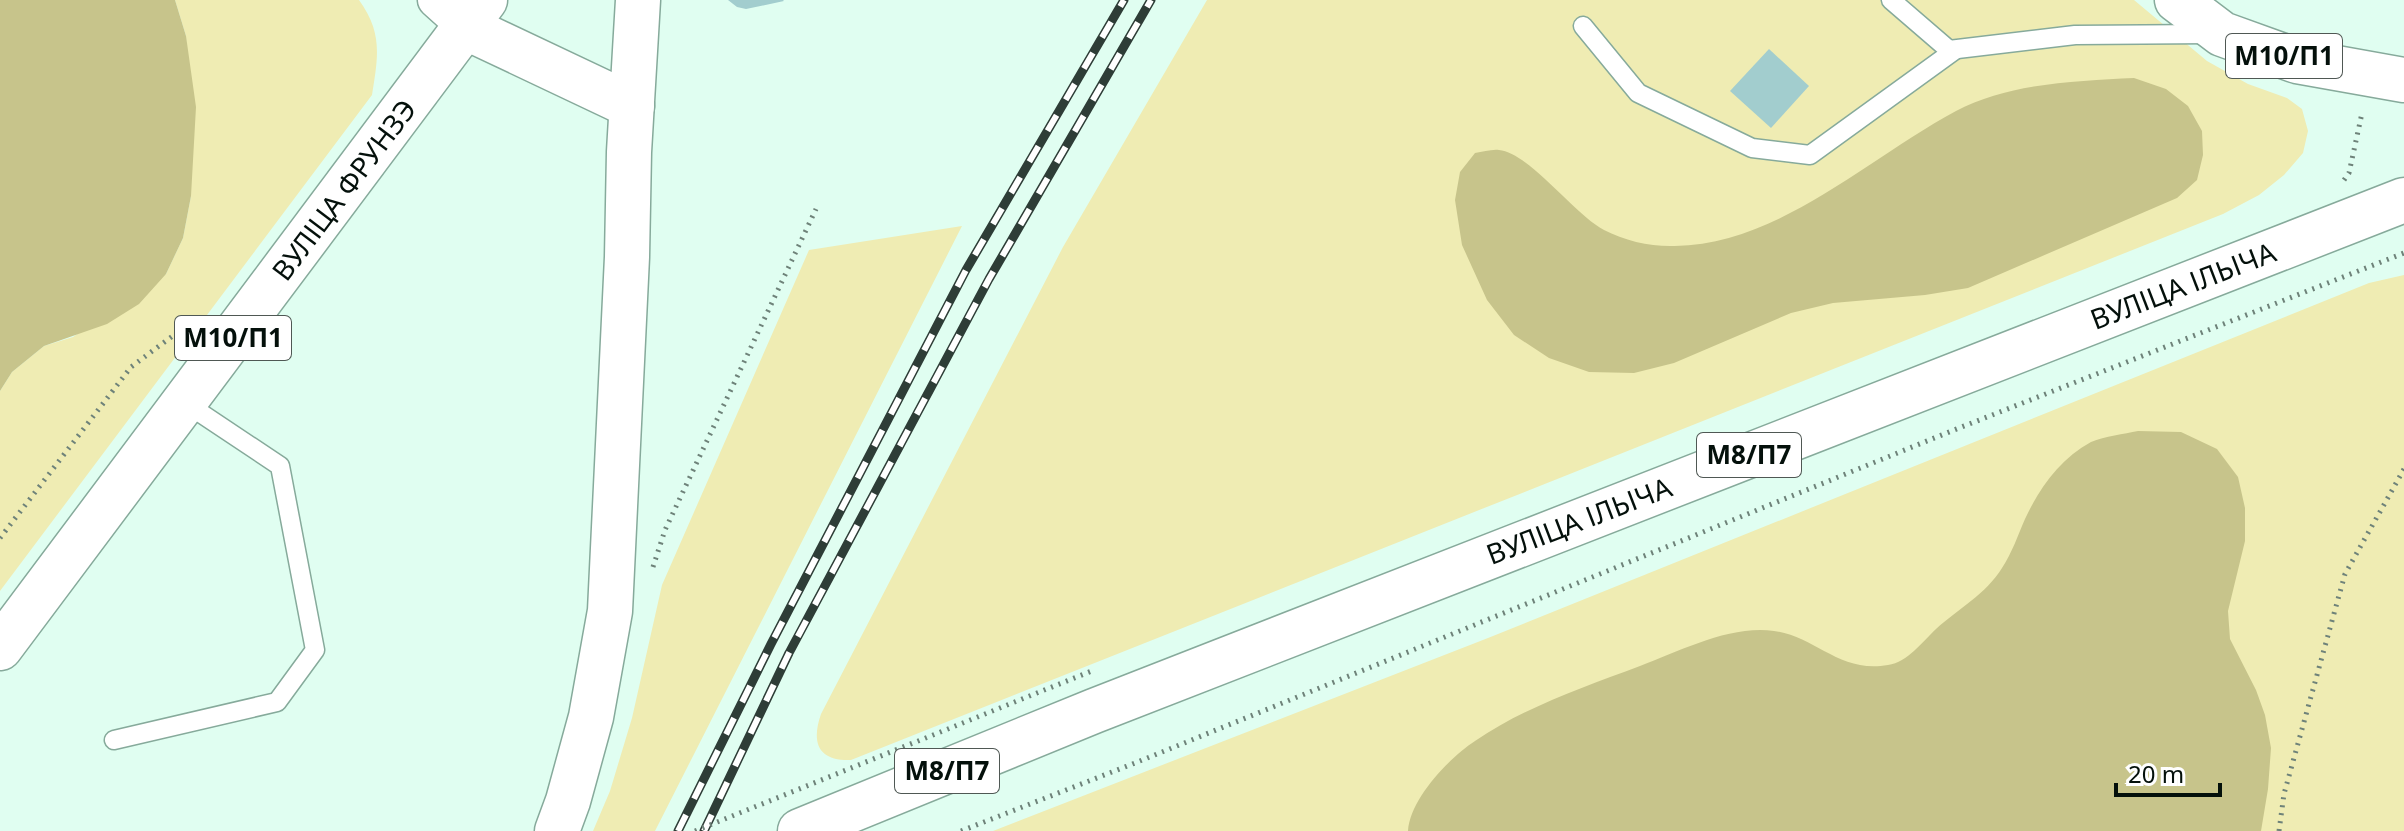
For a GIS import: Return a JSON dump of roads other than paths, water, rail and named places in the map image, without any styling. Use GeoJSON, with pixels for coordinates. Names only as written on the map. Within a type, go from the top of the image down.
{"type":"FeatureCollection","features":[{"type":"Feature","properties":{"kind":"main road"},"geometry":{"type":"LineString","coordinates":[[557,831],[591,717],[610,611],[638,0]]}},
{"type":"Feature","properties":{"kind":"main road","name":"М10/П1"},"geometry":{"type":"LineString","coordinates":[[2177,0],[2222,34],[2297,61],[2404,80]]}},
{"type":"Feature","properties":{"kind":"main road"},"geometry":{"type":"LineString","coordinates":[[462,9],[632,106]]}},
{"type":"Feature","properties":{"kind":"main road","name":"ВУЛІЦА ФРУНЗЭ"},"geometry":{"type":"LineString","coordinates":[[0,648],[184,402],[462,9]]}},
{"type":"Feature","properties":{"kind":"main road","name":"ВУЛІЦА ІЛЬІЧА"},"geometry":{"type":"LineString","coordinates":[[800,831],[1094,690],[2404,200]]}},
{"type":"Feature","properties":{"kind":"lane"},"geometry":{"type":"LineString","coordinates":[[1891,0],[1949,50],[2075,35],[2222,34]]}},
{"type":"Feature","properties":{"kind":"lane"},"geometry":{"type":"LineString","coordinates":[[1583,26],[1638,93],[1752,148],[1810,155],[1955,50]]}},
{"type":"Feature","properties":{"kind":"lane"},"geometry":{"type":"LineString","coordinates":[[114,740],[277,702],[315,650],[280,466],[184,402]]}},
{"type":"Feature","properties":{"kind":"railway"},"geometry":{"type":"LineString","coordinates":[[678,831],[771,644],[966,270],[1124,0]]}},
{"type":"Feature","properties":{"kind":"railway"},"geometry":{"type":"LineString","coordinates":[[704,831],[789,653],[989,279],[1151,0]]}}]}
